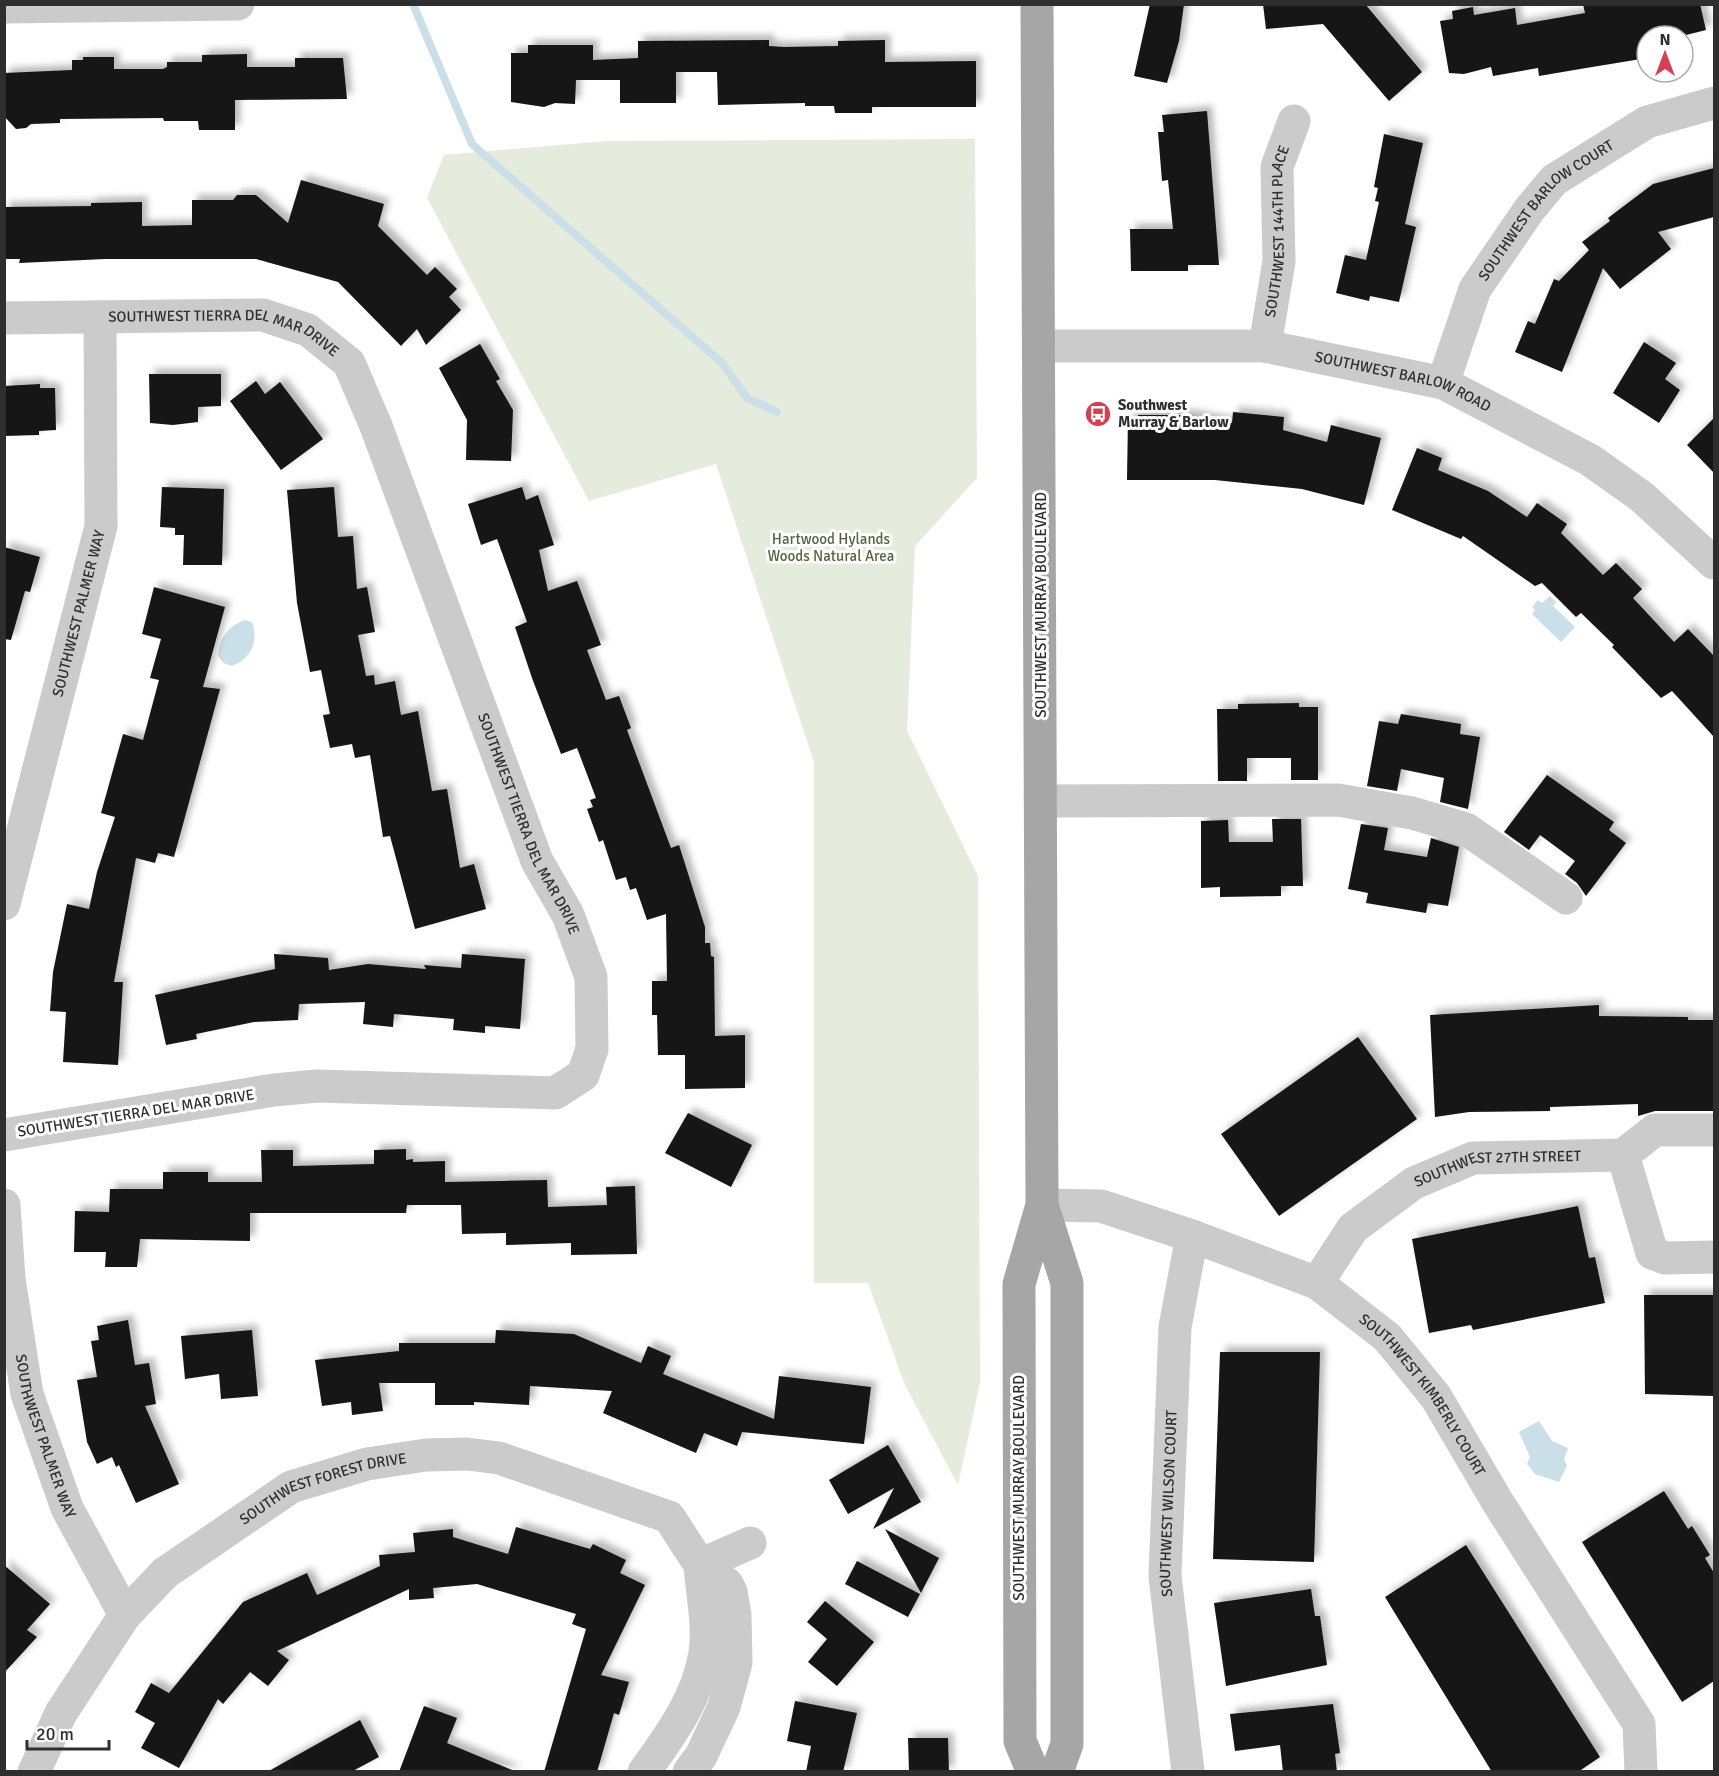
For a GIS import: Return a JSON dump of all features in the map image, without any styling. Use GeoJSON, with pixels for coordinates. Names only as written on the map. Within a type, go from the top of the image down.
{"type":"FeatureCollection","features":[{"type":"Feature","properties":{"kind":"main road","name":"SOUTHWEST MURRAY BOULEVARD"},"geometry":{"type":"LineString","coordinates":[[1033,1772],[1020,1741],[1019,1284],[1042,1205],[1037,4]]}},
{"type":"Feature","properties":{"kind":"main road","name":"SOUTHWEST MURRAY BOULEVARD"},"geometry":{"type":"LineString","coordinates":[[1042,1205],[1067,1283],[1067,1744],[1057,1772]]}},
{"type":"Feature","properties":{"kind":"street"},"geometry":{"type":"LineString","coordinates":[[4,7],[238,4]]}},
{"type":"Feature","properties":{"kind":"street","name":"SOUTHWEST BARLOW COURT"},"geometry":{"type":"LineString","coordinates":[[1443,383],[1475,289],[1529,210],[1554,180],[1647,123],[1714,103]]}},
{"type":"Feature","properties":{"kind":"street","name":"SOUTHWEST 144TH PLACE"},"geometry":{"type":"LineString","coordinates":[[1265,346],[1279,261],[1276,167],[1294,121]]}},
{"type":"Feature","properties":{"kind":"street","name":"SOUTHWEST TIERRA DEL MAR DRIVE"},"geometry":{"type":"LineString","coordinates":[[4,318],[263,315],[308,330],[350,363],[376,426],[537,861],[568,915],[591,977],[592,1049],[583,1075],[555,1093],[317,1086],[274,1090],[4,1135]]}},
{"type":"Feature","properties":{"kind":"street","name":"SOUTHWEST PALMER WAY"},"geometry":{"type":"LineString","coordinates":[[4,904],[101,526],[100,317]]}},
{"type":"Feature","properties":{"kind":"street","name":"SOUTHWEST BARLOW ROAD"},"geometry":{"type":"LineString","coordinates":[[1040,346],[1265,346],[1443,383],[1590,460],[1642,497],[1714,563]]}},
{"type":"Feature","properties":{"kind":"street"},"geometry":{"type":"LineString","coordinates":[[1042,801],[1089,799],[1338,800],[1402,811],[1466,829],[1566,898]]}},
{"type":"Feature","properties":{"kind":"street"},"geometry":{"type":"LineString","coordinates":[[1714,1130],[1655,1130],[1623,1155],[1652,1253],[1665,1258],[1714,1257]]}},
{"type":"Feature","properties":{"kind":"street","name":"SOUTHWEST 27TH STREET"},"geometry":{"type":"LineString","coordinates":[[1317,1283],[1353,1228],[1414,1182],[1473,1158],[1623,1155]]}},
{"type":"Feature","properties":{"kind":"street","name":"SOUTHWEST PALMER WAY"},"geometry":{"type":"LineString","coordinates":[[4,1205],[9,1279],[27,1394],[67,1508],[124,1615]]}},
{"type":"Feature","properties":{"kind":"street","name":"SOUTHWEST KIMBERLY COURT"},"geometry":{"type":"LineString","coordinates":[[1042,1205],[1101,1206],[1192,1236],[1317,1283],[1387,1337],[1436,1397],[1497,1501],[1639,1724],[1641,1772]]}},
{"type":"Feature","properties":{"kind":"street","name":"SOUTHWEST WILSON COURT"},"geometry":{"type":"LineString","coordinates":[[1188,1772],[1165,1576],[1175,1327],[1192,1236]]}},
{"type":"Feature","properties":{"kind":"street","name":"SOUTHWEST FOREST DRIVE"},"geometry":{"type":"LineString","coordinates":[[33,1772],[61,1713],[124,1615],[165,1573],[291,1487],[367,1464],[426,1455],[467,1454],[499,1458],[669,1517],[700,1565],[727,1584],[731,1592],[737,1642],[736,1663],[724,1707],[701,1756],[689,1772]]}},
{"type":"Feature","properties":{"kind":"street"},"geometry":{"type":"LineString","coordinates":[[700,1565],[750,1543]]}},
{"type":"Feature","properties":{"kind":"street","name":"SOUTHWEST FOREST DRIVE"},"geometry":{"type":"LineString","coordinates":[[644,1772],[677,1727],[696,1686],[705,1653],[706,1623],[700,1565]]}},
{"type":"Feature","properties":{"kind":"green space","name":"Hartwood Hylands Woods Natural Area"},"geometry":{"type":"Polygon","coordinates":[[[975,139],[977,478],[915,546],[907,731],[978,876],[980,1383],[958,1485],[905,1385],[868,1283],[814,1283],[814,762],[716,464],[589,501],[427,198],[444,155],[606,141],[975,139]]]}},
{"type":"Feature","properties":{"kind":"water"},"geometry":{"type":"Polygon","coordinates":[[[1550,596],[1556,602],[1553,606],[1575,627],[1561,642],[1532,614],[1535,610],[1532,607],[1538,600],[1542,603],[1550,596]]]}},
{"type":"Feature","properties":{"kind":"water"},"geometry":{"type":"Polygon","coordinates":[[[245,620],[252,622],[254,629],[254,642],[249,654],[232,666],[223,663],[218,656],[223,638],[234,625],[245,620]]]}},
{"type":"Feature","properties":{"kind":"water"},"geometry":{"type":"Polygon","coordinates":[[[1539,1421],[1552,1441],[1568,1448],[1564,1459],[1567,1466],[1559,1482],[1535,1474],[1527,1464],[1530,1457],[1519,1432],[1539,1421]]]}},
{"type":"Feature","properties":{"kind":"building"},"geometry":{"type":"Polygon","coordinates":[[[1150,4],[1184,4],[1179,41],[1167,83],[1134,76],[1150,4]]]}},
{"type":"Feature","properties":{"kind":"building"},"geometry":{"type":"Polygon","coordinates":[[[1263,4],[1365,4],[1422,72],[1389,101],[1323,24],[1266,29],[1263,4]]]}},
{"type":"Feature","properties":{"kind":"building"},"geometry":{"type":"Polygon","coordinates":[[[1583,4],[1700,4],[1706,30],[1695,33],[1695,24],[1635,24],[1635,60],[1539,76],[1538,68],[1493,76],[1491,67],[1464,74],[1449,73],[1440,21],[1453,19],[1452,11],[1473,7],[1474,15],[1515,8],[1517,25],[1585,13],[1583,4]]]}},
{"type":"Feature","properties":{"kind":"building"},"geometry":{"type":"Polygon","coordinates":[[[769,40],[769,46],[784,47],[838,46],[838,41],[885,40],[885,62],[976,61],[976,107],[872,107],[872,113],[835,113],[834,106],[805,106],[805,103],[718,105],[717,72],[676,72],[676,103],[620,103],[620,80],[576,80],[575,104],[555,103],[544,107],[511,102],[511,53],[528,53],[528,45],[593,45],[593,60],[638,58],[638,41],[769,40]]]}},
{"type":"Feature","properties":{"kind":"building"},"geometry":{"type":"Polygon","coordinates":[[[247,54],[247,67],[295,67],[295,58],[343,58],[347,99],[235,100],[235,130],[199,130],[198,121],[164,121],[163,118],[60,119],[60,123],[31,124],[26,128],[16,129],[4,116],[4,73],[72,70],[72,60],[83,60],[83,57],[114,57],[114,69],[163,69],[167,67],[167,62],[202,62],[202,55],[247,54]]]}},
{"type":"Feature","properties":{"kind":"building"},"geometry":{"type":"Polygon","coordinates":[[[1207,111],[1219,265],[1188,265],[1188,271],[1131,271],[1130,229],[1173,229],[1168,180],[1162,181],[1158,132],[1164,132],[1162,115],[1207,111]]]}},
{"type":"Feature","properties":{"kind":"building"},"geometry":{"type":"Polygon","coordinates":[[[1384,134],[1423,143],[1405,224],[1416,227],[1399,302],[1370,296],[1369,301],[1336,293],[1345,255],[1366,260],[1379,202],[1375,201],[1378,188],[1374,187],[1384,134]]]}},
{"type":"Feature","properties":{"kind":"building"},"geometry":{"type":"Polygon","coordinates":[[[1714,168],[1714,217],[1658,232],[1671,249],[1620,289],[1603,268],[1562,372],[1515,352],[1528,321],[1535,324],[1554,279],[1559,281],[1589,250],[1582,242],[1610,221],[1608,218],[1653,184],[1714,168]]]}},
{"type":"Feature","properties":{"kind":"building"},"geometry":{"type":"Polygon","coordinates":[[[301,180],[384,204],[378,226],[427,275],[435,267],[457,289],[449,297],[461,310],[426,345],[417,329],[401,346],[338,282],[256,259],[105,259],[19,263],[20,259],[4,259],[4,207],[91,206],[91,203],[142,202],[142,226],[192,225],[192,200],[233,200],[237,195],[256,195],[288,223],[301,180]]]}},
{"type":"Feature","properties":{"kind":"building"},"geometry":{"type":"Polygon","coordinates":[[[1644,342],[1676,363],[1665,379],[1680,390],[1659,423],[1613,393],[1644,342]]]}},
{"type":"Feature","properties":{"kind":"building"},"geometry":{"type":"Polygon","coordinates":[[[480,344],[500,379],[496,381],[513,410],[511,461],[466,460],[467,420],[439,368],[480,344]]]}},
{"type":"Feature","properties":{"kind":"building"},"geometry":{"type":"Polygon","coordinates":[[[149,374],[221,374],[221,406],[198,407],[198,422],[173,425],[150,423],[149,374]]]}},
{"type":"Feature","properties":{"kind":"building"},"geometry":{"type":"Polygon","coordinates":[[[256,381],[265,394],[280,382],[323,439],[281,470],[230,401],[256,381]]]}},
{"type":"Feature","properties":{"kind":"building"},"geometry":{"type":"Polygon","coordinates":[[[40,384],[40,388],[55,388],[56,430],[39,431],[39,435],[4,436],[4,386],[40,384]]]}},
{"type":"Feature","properties":{"kind":"building"},"geometry":{"type":"Polygon","coordinates":[[[1233,412],[1284,417],[1283,430],[1327,442],[1331,425],[1381,438],[1364,505],[1302,489],[1215,480],[1127,480],[1128,418],[1138,418],[1138,415],[1189,415],[1232,423],[1233,412]]]}},
{"type":"Feature","properties":{"kind":"building"},"geometry":{"type":"Polygon","coordinates":[[[1714,418],[1714,473],[1687,445],[1714,418]]]}},
{"type":"Feature","properties":{"kind":"building"},"geometry":{"type":"Polygon","coordinates":[[[1417,448],[1442,458],[1438,470],[1488,491],[1527,517],[1537,503],[1567,524],[1561,533],[1603,575],[1616,563],[1642,589],[1633,598],[1674,642],[1688,629],[1714,656],[1714,737],[1672,691],[1661,698],[1612,647],[1614,645],[1581,613],[1576,617],[1542,583],[1535,586],[1463,536],[1461,539],[1392,510],[1417,448]]]}},
{"type":"Feature","properties":{"kind":"building"},"geometry":{"type":"Polygon","coordinates":[[[162,487],[224,489],[222,565],[183,565],[184,535],[175,535],[175,528],[160,527],[162,487]]]}},
{"type":"Feature","properties":{"kind":"building"},"geometry":{"type":"Polygon","coordinates":[[[334,487],[338,537],[353,536],[357,589],[367,587],[375,632],[358,635],[366,676],[374,675],[375,685],[395,681],[401,715],[418,711],[432,791],[447,789],[460,868],[474,864],[486,909],[415,929],[390,836],[383,837],[370,755],[355,758],[352,744],[330,748],[323,715],[330,714],[321,670],[310,672],[297,603],[287,490],[334,487]]]}},
{"type":"Feature","properties":{"kind":"building"},"geometry":{"type":"Polygon","coordinates":[[[522,487],[526,500],[538,495],[554,545],[539,550],[548,591],[577,581],[601,645],[587,650],[606,700],[619,696],[631,728],[627,730],[671,848],[679,845],[705,927],[705,943],[710,943],[711,956],[714,957],[715,1036],[745,1035],[745,1088],[685,1089],[685,1055],[658,1055],[657,1015],[652,1015],[652,981],[667,981],[666,914],[647,920],[636,888],[630,890],[626,877],[616,880],[603,840],[599,842],[587,809],[593,807],[590,800],[596,798],[577,748],[561,754],[532,678],[515,627],[527,622],[497,539],[481,545],[468,504],[522,487]]]}},
{"type":"Feature","properties":{"kind":"building"},"geometry":{"type":"Polygon","coordinates":[[[4,547],[40,557],[30,592],[25,591],[11,640],[4,639],[4,547]]]}},
{"type":"Feature","properties":{"kind":"building"},"geometry":{"type":"Polygon","coordinates":[[[154,587],[225,607],[203,687],[220,689],[174,857],[158,853],[155,863],[136,858],[114,982],[123,982],[118,1065],[63,1062],[66,1012],[50,1011],[53,972],[67,904],[89,909],[97,872],[115,817],[101,813],[123,734],[143,740],[159,680],[150,678],[161,639],[142,634],[154,587]]]}},
{"type":"Feature","properties":{"kind":"building"},"geometry":{"type":"Polygon","coordinates":[[[1299,703],[1299,707],[1318,707],[1318,780],[1291,780],[1291,758],[1247,758],[1247,781],[1218,781],[1217,709],[1238,709],[1238,704],[1299,703]]]}},
{"type":"Feature","properties":{"kind":"building"},"geometry":{"type":"Polygon","coordinates":[[[1401,714],[1461,724],[1460,734],[1480,737],[1468,809],[1440,802],[1444,778],[1401,769],[1397,791],[1367,786],[1379,721],[1398,724],[1401,714]]]}},
{"type":"Feature","properties":{"kind":"building"},"geometry":{"type":"Polygon","coordinates":[[[1547,775],[1614,822],[1609,830],[1626,843],[1586,896],[1577,883],[1565,874],[1575,861],[1540,835],[1529,850],[1504,832],[1547,775]]]}},
{"type":"Feature","properties":{"kind":"building"},"geometry":{"type":"Polygon","coordinates":[[[1272,819],[1301,819],[1303,886],[1281,886],[1281,896],[1220,897],[1220,887],[1201,888],[1201,821],[1228,820],[1229,842],[1273,842],[1272,819]]]}},
{"type":"Feature","properties":{"kind":"building"},"geometry":{"type":"Polygon","coordinates":[[[1361,824],[1388,828],[1384,850],[1427,857],[1431,838],[1459,847],[1448,906],[1428,903],[1426,913],[1366,903],[1368,893],[1348,889],[1361,824]]]}},
{"type":"Feature","properties":{"kind":"building"},"geometry":{"type":"Polygon","coordinates":[[[274,954],[328,958],[329,970],[368,964],[426,969],[424,965],[461,968],[462,954],[525,959],[520,1029],[485,1026],[485,1033],[453,1030],[454,1019],[394,1014],[393,1027],[363,1024],[365,1002],[299,1004],[298,1020],[254,1022],[196,1034],[197,1039],[166,1045],[155,995],[275,969],[274,954]]]}},
{"type":"Feature","properties":{"kind":"building"},"geometry":{"type":"Polygon","coordinates":[[[1599,1005],[1599,1016],[1688,1017],[1688,1020],[1714,1020],[1714,1111],[1655,1111],[1638,1116],[1638,1104],[1550,1107],[1550,1111],[1469,1112],[1435,1117],[1430,1015],[1599,1005]]]}},
{"type":"Feature","properties":{"kind":"building"},"geometry":{"type":"Polygon","coordinates":[[[1358,1037],[1417,1119],[1279,1216],[1221,1134],[1358,1037]]]}},
{"type":"Feature","properties":{"kind":"building"},"geometry":{"type":"Polygon","coordinates":[[[688,1113],[752,1145],[731,1187],[665,1153],[688,1113]]]}},
{"type":"Feature","properties":{"kind":"building"},"geometry":{"type":"Polygon","coordinates":[[[406,1149],[406,1160],[413,1159],[413,1162],[445,1161],[445,1182],[547,1180],[548,1207],[607,1205],[606,1187],[635,1186],[637,1254],[571,1255],[571,1243],[506,1245],[506,1233],[462,1234],[461,1205],[407,1205],[406,1213],[250,1213],[250,1241],[140,1239],[137,1267],[105,1267],[106,1252],[74,1252],[75,1211],[109,1212],[110,1189],[163,1189],[163,1172],[208,1172],[208,1182],[262,1182],[261,1150],[293,1150],[293,1166],[374,1164],[374,1150],[406,1149]]]}},
{"type":"Feature","properties":{"kind":"building"},"geometry":{"type":"Polygon","coordinates":[[[1578,1206],[1589,1258],[1595,1257],[1605,1303],[1473,1330],[1471,1325],[1429,1333],[1412,1239],[1578,1206]]]}},
{"type":"Feature","properties":{"kind":"building"},"geometry":{"type":"Polygon","coordinates":[[[1644,1295],[1714,1295],[1714,1396],[1645,1394],[1644,1295]]]}},
{"type":"Feature","properties":{"kind":"building"},"geometry":{"type":"Polygon","coordinates":[[[128,1320],[135,1365],[149,1363],[156,1404],[145,1406],[179,1484],[136,1503],[119,1465],[116,1467],[112,1457],[97,1464],[87,1442],[77,1380],[97,1377],[91,1341],[99,1340],[97,1326],[128,1320]]]}},
{"type":"Feature","properties":{"kind":"building"},"geometry":{"type":"Polygon","coordinates":[[[252,1330],[258,1396],[221,1399],[219,1374],[185,1379],[181,1336],[252,1330]]]}},
{"type":"Feature","properties":{"kind":"building"},"geometry":{"type":"Polygon","coordinates":[[[496,1330],[574,1334],[641,1363],[648,1346],[671,1356],[663,1374],[774,1419],[779,1376],[871,1387],[864,1444],[742,1432],[737,1446],[704,1433],[696,1453],[603,1413],[612,1391],[530,1386],[529,1405],[474,1402],[474,1405],[435,1405],[435,1383],[379,1383],[383,1411],[352,1415],[351,1402],[322,1406],[315,1360],[399,1351],[399,1343],[495,1343],[496,1330]]]}},
{"type":"Feature","properties":{"kind":"building"},"geometry":{"type":"Polygon","coordinates":[[[1220,1352],[1320,1352],[1314,1562],[1213,1559],[1220,1352]]]}},
{"type":"Feature","properties":{"kind":"building"},"geometry":{"type":"Polygon","coordinates":[[[888,1445],[921,1502],[873,1529],[894,1488],[848,1514],[829,1480],[888,1445]]]}},
{"type":"Feature","properties":{"kind":"building"},"geometry":{"type":"Polygon","coordinates":[[[1664,1491],[1688,1529],[1692,1526],[1710,1555],[1705,1558],[1714,1573],[1714,1681],[1682,1702],[1582,1542],[1664,1491]]]}},
{"type":"Feature","properties":{"kind":"building"},"geometry":{"type":"Polygon","coordinates":[[[516,1527],[590,1549],[593,1544],[626,1560],[620,1573],[645,1585],[601,1675],[629,1682],[619,1715],[614,1713],[597,1772],[544,1772],[586,1629],[572,1624],[576,1614],[477,1584],[433,1588],[434,1598],[409,1600],[409,1589],[277,1651],[289,1660],[268,1686],[250,1672],[223,1704],[218,1699],[179,1768],[141,1748],[155,1723],[135,1712],[151,1683],[169,1693],[243,1602],[307,1573],[317,1595],[380,1566],[379,1555],[415,1552],[413,1533],[453,1529],[453,1537],[508,1554],[516,1527]]]}},
{"type":"Feature","properties":{"kind":"building"},"geometry":{"type":"Polygon","coordinates":[[[885,1529],[939,1558],[921,1593],[885,1529]]]}},
{"type":"Feature","properties":{"kind":"building"},"geometry":{"type":"Polygon","coordinates":[[[1466,1545],[1600,1757],[1578,1772],[1492,1772],[1385,1597],[1466,1545]]]}},
{"type":"Feature","properties":{"kind":"building"},"geometry":{"type":"Polygon","coordinates":[[[857,1561],[920,1594],[908,1617],[845,1584],[857,1561]]]}},
{"type":"Feature","properties":{"kind":"building"},"geometry":{"type":"Polygon","coordinates":[[[4,1565],[50,1604],[27,1630],[37,1637],[4,1673],[4,1565]]]}},
{"type":"Feature","properties":{"kind":"building"},"geometry":{"type":"Polygon","coordinates":[[[1311,1589],[1315,1616],[1320,1616],[1327,1665],[1226,1686],[1214,1603],[1311,1589]]]}},
{"type":"Feature","properties":{"kind":"building"},"geometry":{"type":"Polygon","coordinates":[[[825,1601],[874,1642],[837,1686],[808,1662],[827,1639],[807,1622],[825,1601]]]}},
{"type":"Feature","properties":{"kind":"building"},"geometry":{"type":"Polygon","coordinates":[[[795,1701],[857,1713],[843,1772],[806,1772],[811,1746],[787,1741],[795,1701]]]}},
{"type":"Feature","properties":{"kind":"building"},"geometry":{"type":"Polygon","coordinates":[[[1333,1704],[1340,1753],[1335,1754],[1337,1772],[1283,1772],[1280,1745],[1235,1751],[1230,1714],[1333,1704]]]}},
{"type":"Feature","properties":{"kind":"building"},"geometry":{"type":"Polygon","coordinates":[[[424,1706],[457,1718],[447,1743],[517,1772],[399,1772],[424,1706]]]}},
{"type":"Feature","properties":{"kind":"building"},"geometry":{"type":"Polygon","coordinates":[[[360,1720],[379,1757],[351,1772],[267,1772],[360,1720]]]}},
{"type":"Feature","properties":{"kind":"building"},"geometry":{"type":"Polygon","coordinates":[[[908,1738],[948,1738],[949,1772],[909,1772],[908,1738]]]}},
{"type":"Feature","properties":{"kind":"waterway"},"geometry":{"type":"LineString","coordinates":[[413,4],[472,144],[722,363],[747,398],[777,412]]}},
{"type":"Feature","properties":{"kind":"place","name":"Southwest Murray & Barlow"},"geometry":{"type":"Point","coordinates":[1098,414]}}]}
